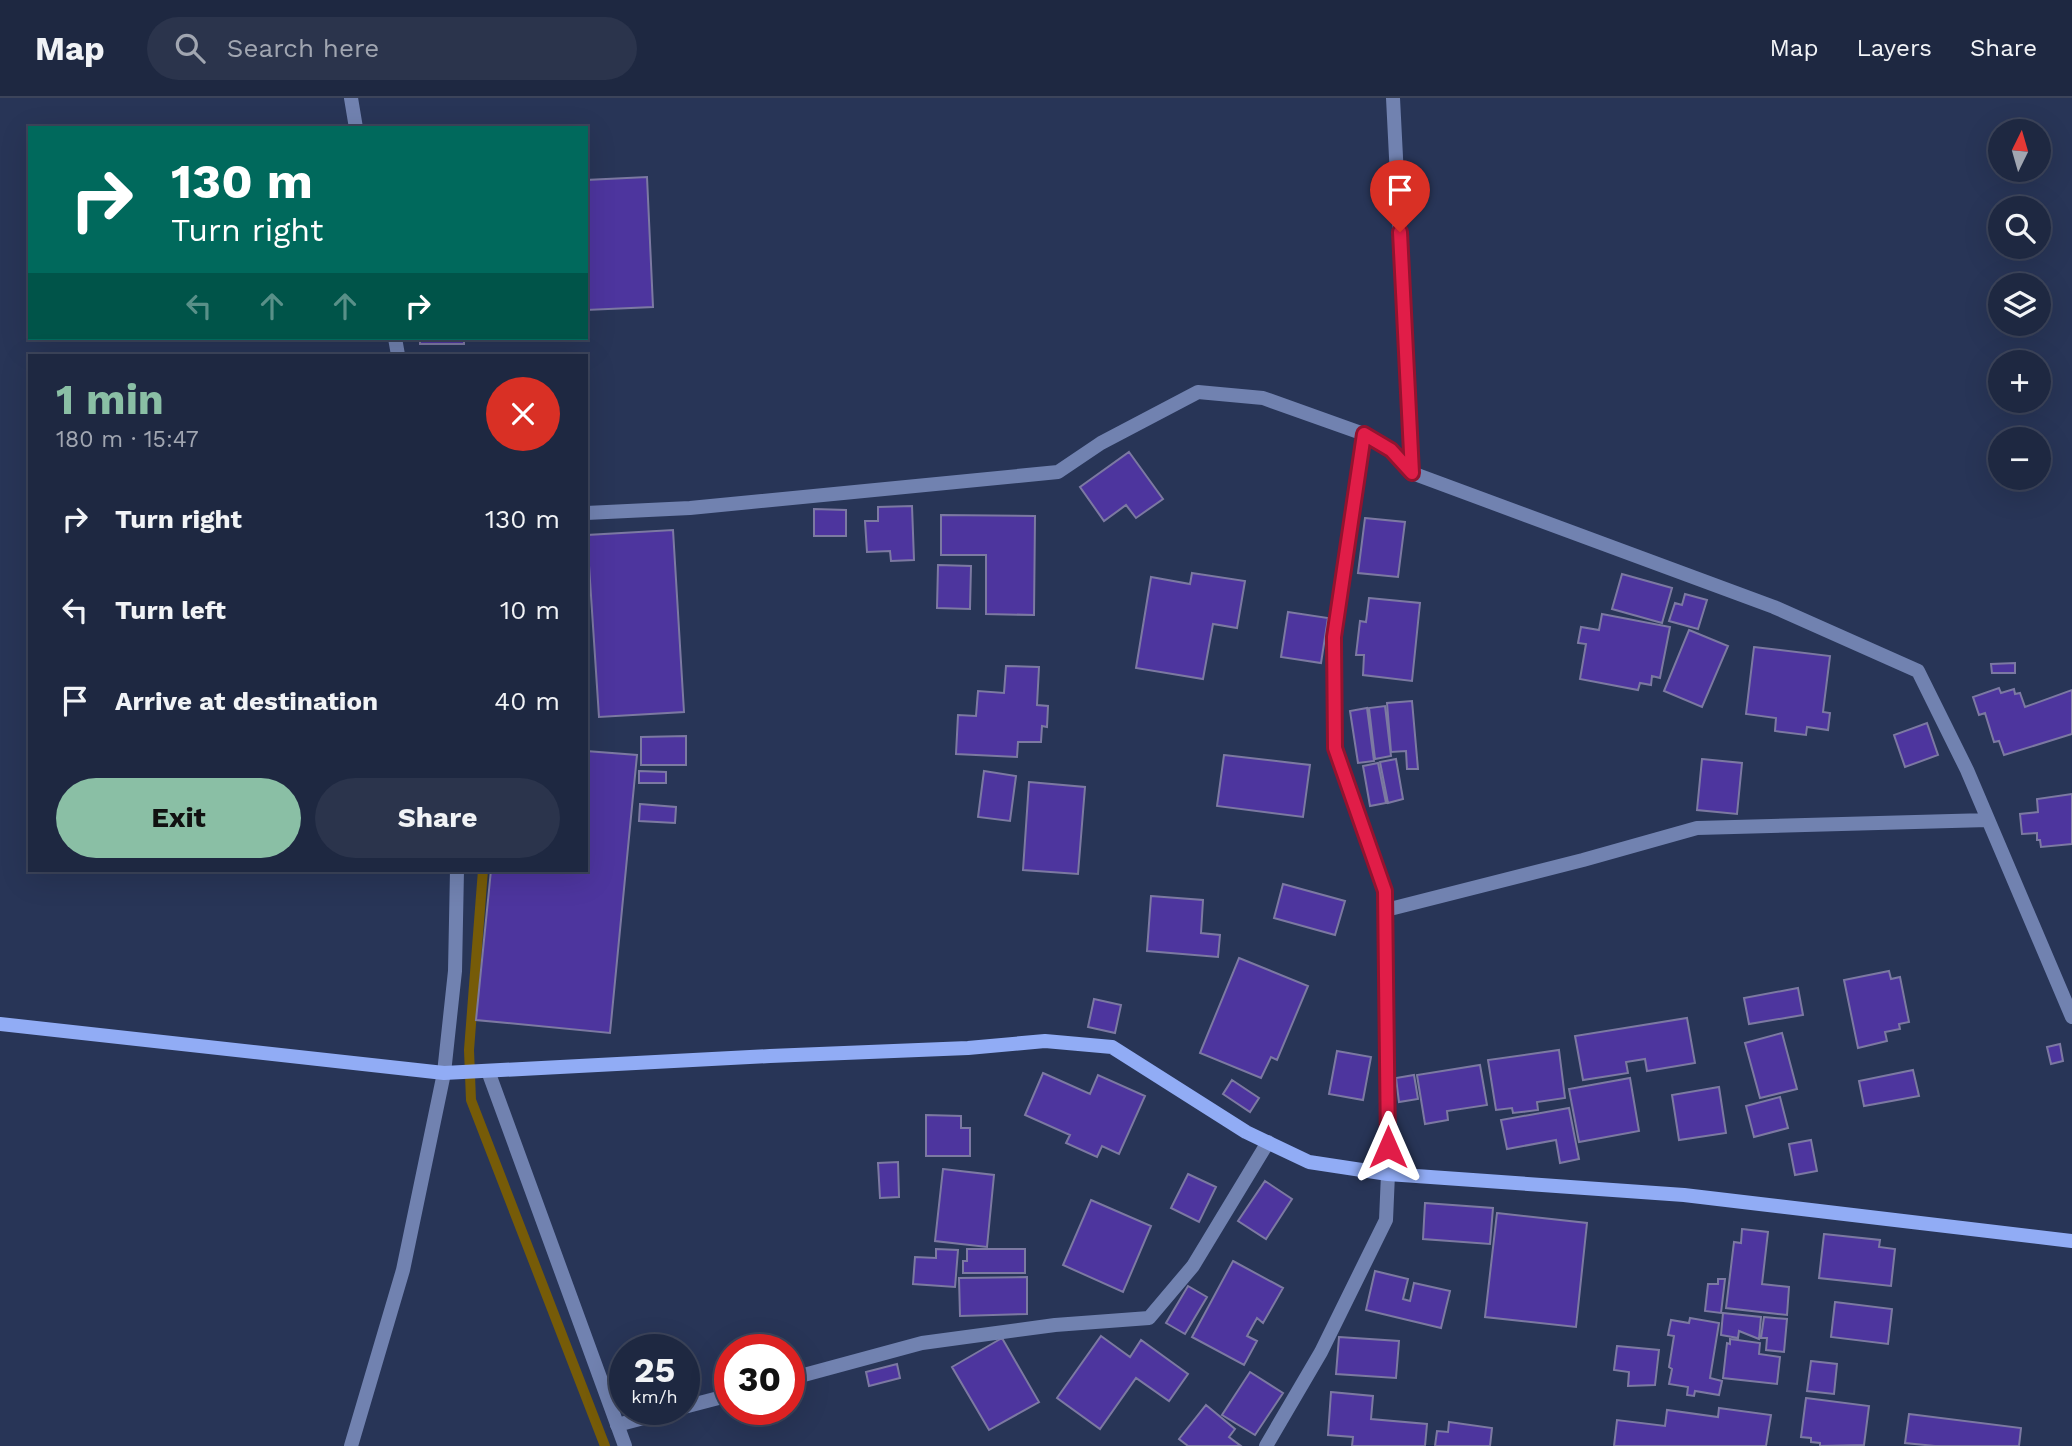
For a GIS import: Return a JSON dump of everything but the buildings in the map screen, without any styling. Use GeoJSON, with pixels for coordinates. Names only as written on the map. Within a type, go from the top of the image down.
{"type":"FeatureCollection","features":[{"type":"Feature","properties":{"kind":"street"},"geometry":{"type":"LineString","coordinates":[[351,98],[356,126]]}},
{"type":"Feature","properties":{"kind":"street"},"geometry":{"type":"LineString","coordinates":[[1393,98],[1412,473]]}},
{"type":"Feature","properties":{"kind":"street"},"geometry":{"type":"LineString","coordinates":[[588,513],[691,508],[1058,472],[1101,443],[1198,392],[1263,398],[1364,434],[1391,450],[1412,473],[1774,607],[1918,671],[1967,770],[2072,1017]]}},
{"type":"Feature","properties":{"kind":"street"},"geometry":{"type":"LineString","coordinates":[[1266,1446],[1321,1352],[1386,1220],[1388,1174],[1385,891],[1335,748],[1334,637],[1364,434]]}},
{"type":"Feature","properties":{"kind":"street"},"geometry":{"type":"LineString","coordinates":[[1386,910],[1697,828],[1988,820]]}},
{"type":"Feature","properties":{"kind":"street"},"geometry":{"type":"LineString","coordinates":[[351,1446],[403,1270],[444,1073],[455,971],[457,872]]}},
{"type":"Feature","properties":{"kind":"street"},"geometry":{"type":"LineString","coordinates":[[0,1024],[444,1073],[968,1048],[1045,1041],[1099,1045],[1112,1047],[1246,1132],[1309,1162],[1388,1174],[1684,1195],[2072,1241]]}},
{"type":"Feature","properties":{"kind":"street"},"geometry":{"type":"LineString","coordinates":[[482,1071],[609,1404]]}},
{"type":"Feature","properties":{"kind":"street"},"geometry":{"type":"LineString","coordinates":[[805,1375],[922,1343],[1055,1325],[1149,1318],[1193,1266],[1268,1142]]}},
{"type":"Feature","properties":{"kind":"street"},"geometry":{"type":"LineString","coordinates":[[617,1425],[625,1446]]}},
{"type":"Feature","properties":{"kind":"waterway"},"geometry":{"type":"LineString","coordinates":[[483,872],[469,1050],[471,1100],[605,1446]]}},
{"type":"Feature","properties":{"kind":"route"},"geometry":{"type":"LineString","coordinates":[[1388,1147],[1385,891],[1335,748],[1334,637],[1364,434],[1391,450],[1412,473],[1400,232]]}}]}
